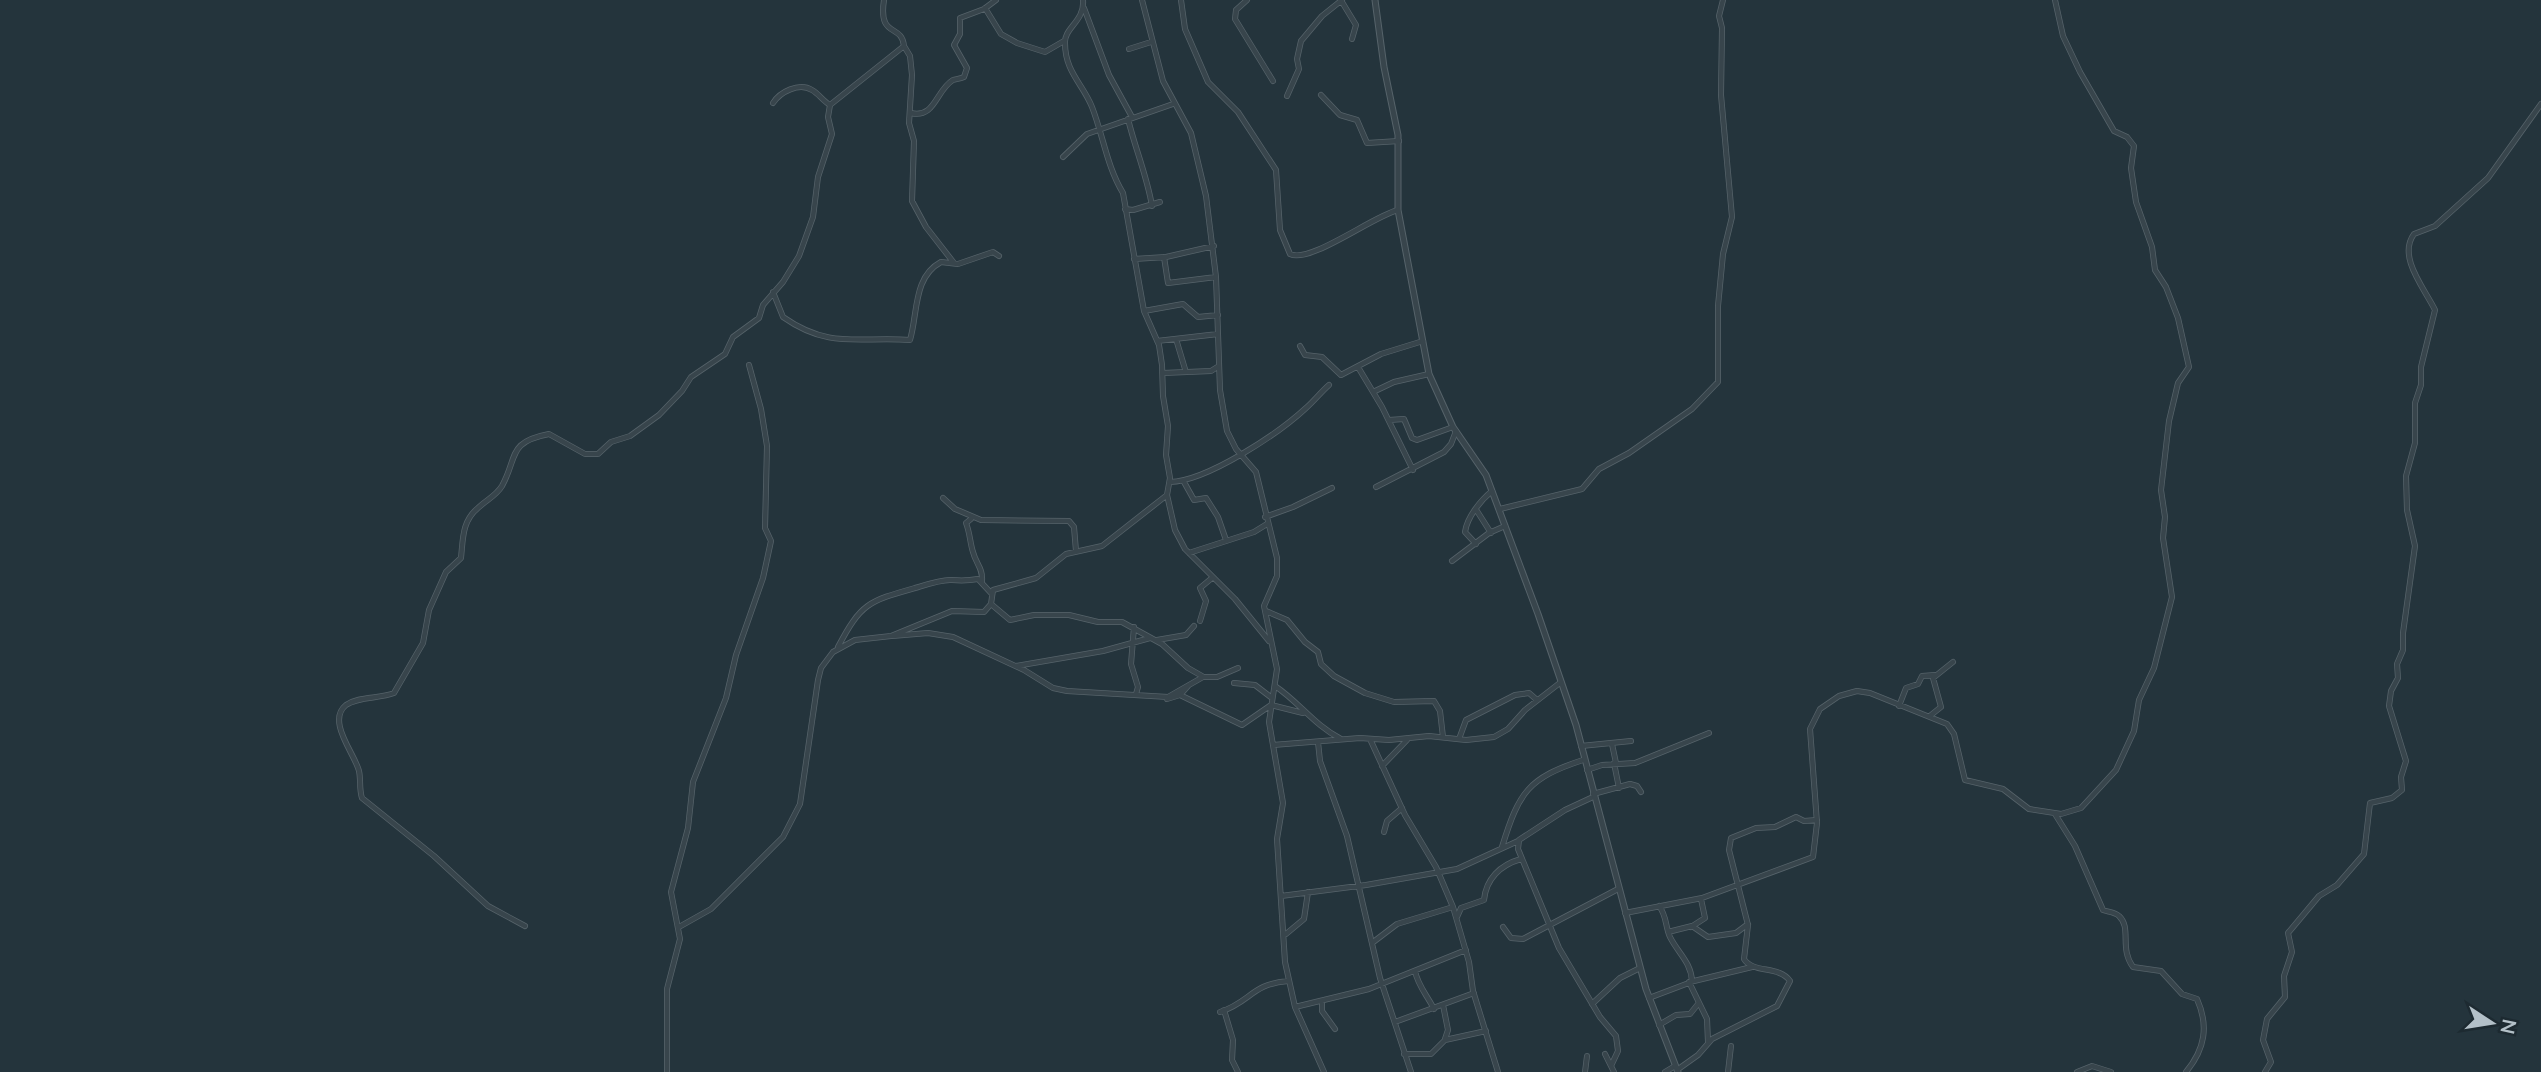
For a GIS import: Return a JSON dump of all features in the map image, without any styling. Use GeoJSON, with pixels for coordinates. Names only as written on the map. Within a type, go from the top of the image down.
{"type":"FeatureCollection","features":[{"type":"Feature","properties":{"kind":"street"},"geometry":{"type":"LineString","coordinates":[[884,0],[882,17],[885,25],[900,34],[910,56],[912,75],[909,129],[914,141],[912,201],[926,227],[954,263]]}},
{"type":"Feature","properties":{"kind":"street"},"geometry":{"type":"LineString","coordinates":[[911,113],[921,115],[932,108],[938,95],[951,81],[964,77],[967,68],[954,45],[960,34],[960,19],[996,0]]}},
{"type":"Feature","properties":{"kind":"street"},"geometry":{"type":"LineString","coordinates":[[1083,0],[1109,75],[1130,118],[1138,161],[1149,182],[1152,205]]}},
{"type":"Feature","properties":{"kind":"street"},"geometry":{"type":"LineString","coordinates":[[1142,0],[1152,42],[1173,104],[1192,139],[1214,246],[1219,366],[1227,431],[1256,472],[1278,569],[1265,603],[1265,611],[1277,669],[1269,722],[1283,803],[1277,839],[1288,981],[1296,1007],[1324,1072]]}},
{"type":"Feature","properties":{"kind":"street"},"geometry":{"type":"LineString","coordinates":[[1181,0],[1185,29],[1208,82],[1238,112],[1276,170],[1280,230],[1290,254],[1300,257],[1329,246],[1339,241],[1342,235],[1398,210]]}},
{"type":"Feature","properties":{"kind":"street"},"geometry":{"type":"LineString","coordinates":[[1247,0],[1236,10],[1235,19],[1273,81]]}},
{"type":"Feature","properties":{"kind":"street"},"geometry":{"type":"LineString","coordinates":[[1375,0],[1399,141],[1398,210],[1429,374],[1455,429],[1479,461],[1500,509],[1575,722],[1640,968],[1676,1070]]}},
{"type":"Feature","properties":{"kind":"street"},"geometry":{"type":"LineString","coordinates":[[1500,509],[1582,489],[1599,469],[1629,453],[1692,409],[1717,382],[1718,306],[1723,254],[1732,217],[1721,95],[1722,28],[1719,16],[1723,0]]}},
{"type":"Feature","properties":{"kind":"street"},"geometry":{"type":"LineString","coordinates":[[1625,913],[1701,899],[1737,883],[1813,857],[1817,820],[1810,747],[1814,716],[1839,696],[1850,692],[1870,693],[1947,724],[1954,734],[1966,781],[2003,789],[2026,807],[2055,814],[2078,810],[2114,774],[2134,731],[2139,700],[2154,668],[2172,597],[2164,544],[2165,508],[2161,490],[2168,427],[2178,383],[2189,367],[2178,318],[2166,287],[2155,270],[2152,247],[2136,202],[2131,167],[2134,146],[2127,137],[2114,131],[2080,72],[2063,36],[2055,0]]}},
{"type":"Feature","properties":{"kind":"street"},"geometry":{"type":"LineString","coordinates":[[1287,96],[1300,67],[1297,60],[1301,41],[1322,16],[1342,1],[1356,25],[1352,39]]}},
{"type":"Feature","properties":{"kind":"street"},"geometry":{"type":"LineString","coordinates":[[985,8],[1001,34],[1017,43],[1045,52],[1064,40],[1084,7]]}},
{"type":"Feature","properties":{"kind":"street"},"geometry":{"type":"LineString","coordinates":[[1064,40],[1074,79],[1090,102],[1114,177],[1123,193],[1144,311],[1157,341],[1163,373],[1170,482],[1167,495],[1175,530],[1190,555],[1235,599],[1270,642]]}},
{"type":"Feature","properties":{"kind":"street"},"geometry":{"type":"LineString","coordinates":[[1129,49],[1152,42]]}},
{"type":"Feature","properties":{"kind":"street"},"geometry":{"type":"LineString","coordinates":[[525,926],[488,906],[434,856],[362,798],[359,768],[343,734],[339,716],[342,709],[351,703],[394,693],[423,643],[429,610],[446,572],[461,558],[461,538],[467,523],[479,506],[501,487],[510,460],[523,442],[550,434],[590,455],[597,454],[617,438],[630,436],[666,408],[691,377],[729,351],[733,337],[759,318],[772,292],[783,282],[799,256],[813,217],[818,177],[832,134],[828,117],[830,105],[904,46]]}},
{"type":"Feature","properties":{"kind":"street"},"geometry":{"type":"LineString","coordinates":[[773,103],[779,94],[803,88],[812,90],[830,105]]}},
{"type":"Feature","properties":{"kind":"street"},"geometry":{"type":"LineString","coordinates":[[1321,95],[1340,115],[1357,120],[1367,143],[1399,141]]}},
{"type":"Feature","properties":{"kind":"street"},"geometry":{"type":"LineString","coordinates":[[1063,156],[1079,138],[1099,128],[1173,104]]}},
{"type":"Feature","properties":{"kind":"street"},"geometry":{"type":"LineString","coordinates":[[2264,1072],[2271,1062],[2263,1040],[2267,1019],[2286,997],[2284,976],[2292,953],[2287,934],[2319,896],[2337,885],[2364,854],[2370,803],[2392,798],[2402,790],[2401,777],[2406,761],[2389,706],[2393,686],[2398,678],[2397,664],[2403,650],[2403,633],[2416,546],[2407,510],[2406,476],[2414,443],[2415,403],[2421,386],[2421,367],[2435,310],[2418,284],[2409,242],[2414,233],[2435,226],[2490,176],[2541,104]]}},
{"type":"Feature","properties":{"kind":"street"},"geometry":{"type":"LineString","coordinates":[[1125,209],[1160,202]]}},
{"type":"Feature","properties":{"kind":"street"},"geometry":{"type":"LineString","coordinates":[[1134,259],[1164,257],[1214,246]]}},
{"type":"Feature","properties":{"kind":"street"},"geometry":{"type":"LineString","coordinates":[[772,292],[783,317],[813,332],[858,342],[910,340],[925,276],[938,263],[954,263],[993,252],[999,256]]}},
{"type":"Feature","properties":{"kind":"street"},"geometry":{"type":"LineString","coordinates":[[1164,257],[1168,283],[1216,278]]}},
{"type":"Feature","properties":{"kind":"street"},"geometry":{"type":"LineString","coordinates":[[1144,311],[1183,304],[1198,317],[1218,316]]}},
{"type":"Feature","properties":{"kind":"street"},"geometry":{"type":"LineString","coordinates":[[1157,341],[1219,334]]}},
{"type":"Feature","properties":{"kind":"street"},"geometry":{"type":"LineString","coordinates":[[1176,338],[1185,369]]}},
{"type":"Feature","properties":{"kind":"street"},"geometry":{"type":"LineString","coordinates":[[1300,346],[1305,355],[1326,359],[1337,374],[1343,375],[1381,354],[1423,341]]}},
{"type":"Feature","properties":{"kind":"street"},"geometry":{"type":"LineString","coordinates":[[667,1072],[667,989],[680,939],[671,892],[688,828],[693,782],[726,698],[736,655],[763,578],[771,541],[765,528],[767,446],[761,409],[749,365]]}},
{"type":"Feature","properties":{"kind":"street"},"geometry":{"type":"LineString","coordinates":[[1163,373],[1185,369],[1211,371],[1219,366]]}},
{"type":"Feature","properties":{"kind":"street"},"geometry":{"type":"LineString","coordinates":[[1358,367],[1389,420],[1413,470]]}},
{"type":"Feature","properties":{"kind":"street"},"geometry":{"type":"LineString","coordinates":[[1373,392],[1394,382],[1429,374]]}},
{"type":"Feature","properties":{"kind":"street"},"geometry":{"type":"LineString","coordinates":[[1170,482],[1184,482],[1241,454],[1303,411],[1329,385]]}},
{"type":"Feature","properties":{"kind":"street"},"geometry":{"type":"LineString","coordinates":[[1389,420],[1404,419],[1412,438],[1417,440],[1455,429]]}},
{"type":"Feature","properties":{"kind":"street"},"geometry":{"type":"LineString","coordinates":[[1376,487],[1413,470],[1449,447],[1455,429]]}},
{"type":"Feature","properties":{"kind":"street"},"geometry":{"type":"LineString","coordinates":[[1184,482],[1194,500],[1206,498],[1211,504],[1226,540]]}},
{"type":"Feature","properties":{"kind":"street"},"geometry":{"type":"LineString","coordinates":[[1265,517],[1332,488]]}},
{"type":"Feature","properties":{"kind":"street"},"geometry":{"type":"LineString","coordinates":[[1476,544],[1465,530],[1482,499],[1493,491]]}},
{"type":"Feature","properties":{"kind":"street"},"geometry":{"type":"LineString","coordinates":[[990,593],[997,588],[1036,578],[1061,557],[1102,546],[1167,495]]}},
{"type":"Feature","properties":{"kind":"street"},"geometry":{"type":"LineString","coordinates":[[943,498],[972,518],[986,521],[1069,521],[1074,527],[1076,551]]}},
{"type":"Feature","properties":{"kind":"street"},"geometry":{"type":"LineString","coordinates":[[1477,511],[1490,533]]}},
{"type":"Feature","properties":{"kind":"street"},"geometry":{"type":"LineString","coordinates":[[972,518],[966,523],[973,543],[972,550],[983,570],[982,581],[990,593],[991,604],[1010,620],[1034,615],[1069,615],[1103,623],[1122,622],[1153,639],[1203,677]]}},
{"type":"Feature","properties":{"kind":"street"},"geometry":{"type":"LineString","coordinates":[[1190,555],[1267,524]]}},
{"type":"Feature","properties":{"kind":"street"},"geometry":{"type":"LineString","coordinates":[[1452,561],[1490,533],[1506,526]]}},
{"type":"Feature","properties":{"kind":"street"},"geometry":{"type":"LineString","coordinates":[[679,927],[711,909],[783,837],[800,804],[820,673],[856,616],[878,598],[950,580],[965,583],[975,579],[982,581]]}},
{"type":"Feature","properties":{"kind":"street"},"geometry":{"type":"LineString","coordinates":[[1200,621],[1206,601],[1200,588],[1212,579]]}},
{"type":"Feature","properties":{"kind":"street"},"geometry":{"type":"LineString","coordinates":[[891,636],[952,611],[984,612],[991,604]]}},
{"type":"Feature","properties":{"kind":"street"},"geometry":{"type":"LineString","coordinates":[[1265,611],[1289,622],[1305,642],[1318,652],[1321,664],[1334,676],[1365,692],[1394,702],[1434,701],[1440,711],[1443,737]]}},
{"type":"Feature","properties":{"kind":"street"},"geometry":{"type":"LineString","coordinates":[[1015,666],[1103,651],[1133,641],[1186,635],[1194,626]]}},
{"type":"Feature","properties":{"kind":"street"},"geometry":{"type":"LineString","coordinates":[[1134,627],[1131,664],[1138,687],[1136,694]]}},
{"type":"Feature","properties":{"kind":"street"},"geometry":{"type":"LineString","coordinates":[[837,648],[855,640],[928,633],[953,637],[1059,690],[1136,694],[1168,699],[1180,695],[1190,683]]}},
{"type":"Feature","properties":{"kind":"street"},"geometry":{"type":"LineString","coordinates":[[1899,706],[1906,688],[1918,684],[1924,675],[1935,675],[1953,662]]}},
{"type":"Feature","properties":{"kind":"street"},"geometry":{"type":"LineString","coordinates":[[1163,697],[1203,677],[1217,677],[1238,668]]}},
{"type":"Feature","properties":{"kind":"street"},"geometry":{"type":"LineString","coordinates":[[1930,716],[1941,707],[1934,685],[1935,675]]}},
{"type":"Feature","properties":{"kind":"street"},"geometry":{"type":"LineString","coordinates":[[1273,744],[1443,737],[1480,740],[1501,733],[1561,682]]}},
{"type":"Feature","properties":{"kind":"street"},"geometry":{"type":"LineString","coordinates":[[1234,683],[1253,684],[1272,698]]}},
{"type":"Feature","properties":{"kind":"street"},"geometry":{"type":"LineString","coordinates":[[1275,686],[1295,700],[1303,713]]}},
{"type":"Feature","properties":{"kind":"street"},"geometry":{"type":"LineString","coordinates":[[1459,739],[1466,720],[1515,695],[1529,693],[1537,700]]}},
{"type":"Feature","properties":{"kind":"street"},"geometry":{"type":"LineString","coordinates":[[1180,695],[1242,726],[1271,705],[1303,713],[1342,740]]}},
{"type":"Feature","properties":{"kind":"street"},"geometry":{"type":"LineString","coordinates":[[1586,770],[1615,763],[1635,763],[1709,733]]}},
{"type":"Feature","properties":{"kind":"street"},"geometry":{"type":"LineString","coordinates":[[1370,739],[1453,907],[1474,993],[1498,1072]]}},
{"type":"Feature","properties":{"kind":"street"},"geometry":{"type":"LineString","coordinates":[[1382,766],[1407,740]]}},
{"type":"Feature","properties":{"kind":"street"},"geometry":{"type":"LineString","coordinates":[[1580,746],[1630,741]]}},
{"type":"Feature","properties":{"kind":"street"},"geometry":{"type":"LineString","coordinates":[[1318,742],[1321,761],[1347,836],[1372,943],[1403,1054],[1411,1072]]}},
{"type":"Feature","properties":{"kind":"street"},"geometry":{"type":"LineString","coordinates":[[1612,744],[1619,788]]}},
{"type":"Feature","properties":{"kind":"street"},"geometry":{"type":"LineString","coordinates":[[1502,848],[1514,814],[1535,780],[1583,760]]}},
{"type":"Feature","properties":{"kind":"street"},"geometry":{"type":"LineString","coordinates":[[1281,896],[1358,886],[1467,865],[1519,840],[1565,810],[1593,796],[1633,784],[1641,792]]}},
{"type":"Feature","properties":{"kind":"street"},"geometry":{"type":"LineString","coordinates":[[1384,832],[1387,821],[1402,808]]}},
{"type":"Feature","properties":{"kind":"street"},"geometry":{"type":"LineString","coordinates":[[2055,814],[2078,850],[2103,910],[2117,914],[2124,924],[2125,955],[2133,967],[2161,971],[2182,994],[2197,999],[2205,1031],[2199,1055],[2186,1072]]}},
{"type":"Feature","properties":{"kind":"street"},"geometry":{"type":"LineString","coordinates":[[1753,967],[1745,962],[1748,924],[1728,850],[1733,836],[1756,828],[1773,827],[1796,817],[1804,821],[1817,820]]}},
{"type":"Feature","properties":{"kind":"street"},"geometry":{"type":"LineString","coordinates":[[1519,840],[1521,859],[1559,948],[1618,1043],[1618,1056],[1612,1070]]}},
{"type":"Feature","properties":{"kind":"street"},"geometry":{"type":"LineString","coordinates":[[1457,918],[1461,908],[1484,900],[1485,889],[1492,877],[1521,859]]}},
{"type":"Feature","properties":{"kind":"street"},"geometry":{"type":"LineString","coordinates":[[1503,927],[1508,935],[1519,940],[1618,889]]}},
{"type":"Feature","properties":{"kind":"street"},"geometry":{"type":"LineString","coordinates":[[1286,934],[1304,919],[1308,892]]}},
{"type":"Feature","properties":{"kind":"street"},"geometry":{"type":"LineString","coordinates":[[1668,932],[1691,927],[1705,918],[1701,899]]}},
{"type":"Feature","properties":{"kind":"street"},"geometry":{"type":"LineString","coordinates":[[1659,906],[1665,914],[1668,932],[1689,965],[1698,1004],[1708,1022],[1709,1042]]}},
{"type":"Feature","properties":{"kind":"street"},"geometry":{"type":"LineString","coordinates":[[1372,943],[1397,924],[1453,907]]}},
{"type":"Feature","properties":{"kind":"street"},"geometry":{"type":"LineString","coordinates":[[1691,927],[1708,937],[1736,933],[1748,924]]}},
{"type":"Feature","properties":{"kind":"street"},"geometry":{"type":"LineString","coordinates":[[1296,1007],[1415,971],[1465,950]]}},
{"type":"Feature","properties":{"kind":"street"},"geometry":{"type":"LineString","coordinates":[[1649,998],[1691,982],[1753,967],[1768,969],[1789,979],[1780,1002],[1709,1042],[1699,1055],[1676,1070],[1665,1072]]}},
{"type":"Feature","properties":{"kind":"street"},"geometry":{"type":"LineString","coordinates":[[1592,1004],[1620,978],[1640,968]]}},
{"type":"Feature","properties":{"kind":"street"},"geometry":{"type":"LineString","coordinates":[[1415,971],[1419,986],[1427,992],[1433,1009]]}},
{"type":"Feature","properties":{"kind":"street"},"geometry":{"type":"LineString","coordinates":[[1238,1072],[1232,1060],[1233,1040],[1222,1011],[1238,1005],[1263,984],[1288,981]]}},
{"type":"Feature","properties":{"kind":"street"},"geometry":{"type":"LineString","coordinates":[[1395,1022],[1474,993]]}},
{"type":"Feature","properties":{"kind":"street"},"geometry":{"type":"LineString","coordinates":[[1322,1001],[1322,1011],[1335,1029]]}},
{"type":"Feature","properties":{"kind":"street"},"geometry":{"type":"LineString","coordinates":[[1659,1025],[1674,1015],[1690,1014],[1698,1004]]}},
{"type":"Feature","properties":{"kind":"street"},"geometry":{"type":"LineString","coordinates":[[1403,1054],[1432,1054],[1445,1040],[1448,1030],[1443,1005]]}},
{"type":"Feature","properties":{"kind":"street"},"geometry":{"type":"LineString","coordinates":[[1445,1040],[1486,1031]]}},
{"type":"Feature","properties":{"kind":"street"},"geometry":{"type":"LineString","coordinates":[[1728,1072],[1731,1046]]}},
{"type":"Feature","properties":{"kind":"street"},"geometry":{"type":"LineString","coordinates":[[1605,1054],[1612,1070]]}},
{"type":"Feature","properties":{"kind":"street"},"geometry":{"type":"LineString","coordinates":[[1585,1072],[1587,1056]]}},
{"type":"Feature","properties":{"kind":"street"},"geometry":{"type":"LineString","coordinates":[[2077,1072],[2092,1066],[2111,1072]]}}]}
